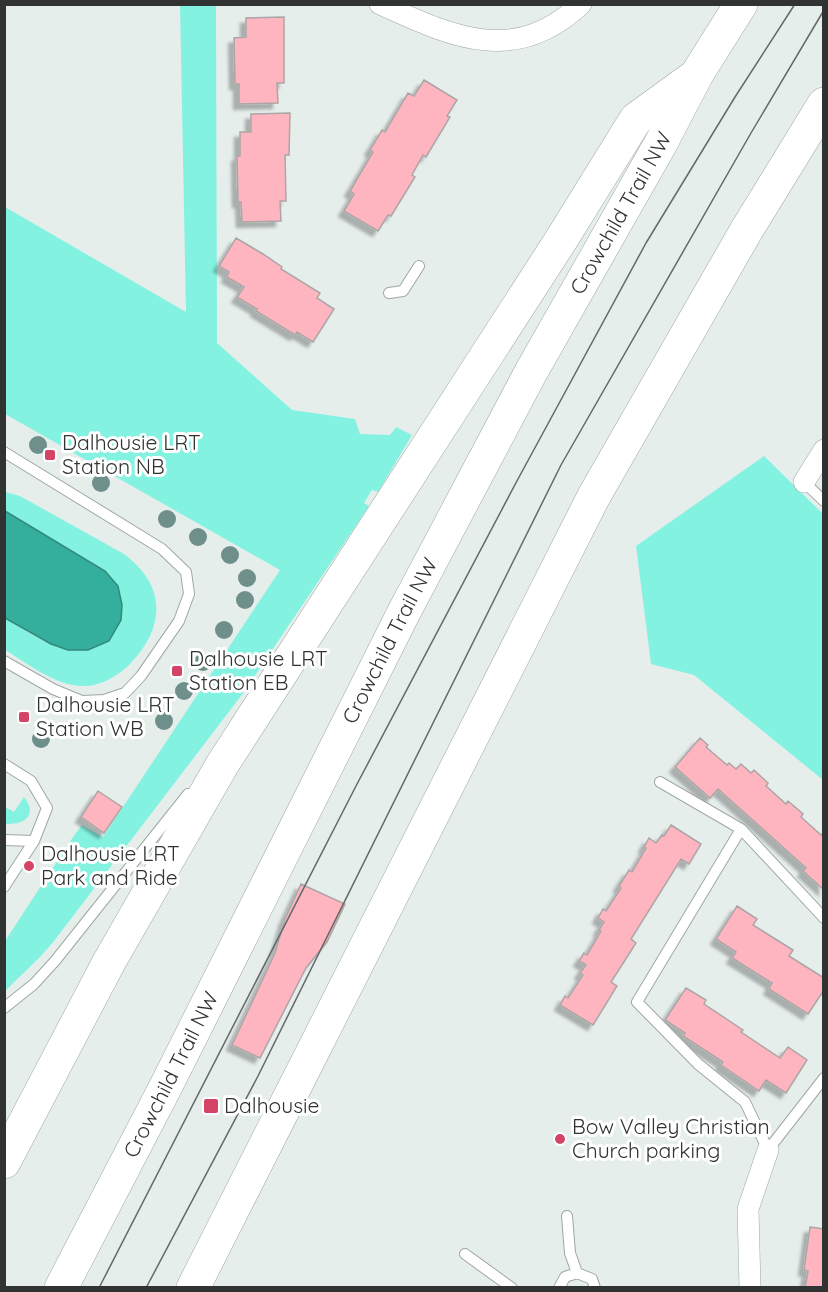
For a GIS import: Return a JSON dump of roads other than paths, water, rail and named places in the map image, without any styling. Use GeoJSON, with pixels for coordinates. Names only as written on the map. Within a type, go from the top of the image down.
{"type":"FeatureCollection","features":[{"type":"Feature","properties":{"kind":"highway","name":"Crowchild Trail NW"},"geometry":{"type":"LineString","coordinates":[[61,1287],[166,1086],[404,612],[531,372],[661,143],[697,74],[741,4]]}},
{"type":"Feature","properties":{"kind":"highway"},"geometry":{"type":"LineString","coordinates":[[4,1162],[109,962],[222,765],[548,260],[636,119],[697,74]]}},
{"type":"Feature","properties":{"kind":"highway"},"geometry":{"type":"LineString","coordinates":[[193,1287],[594,496],[746,231],[824,104]]}},
{"type":"Feature","properties":{"kind":"street"},"geometry":{"type":"LineString","coordinates":[[380,4],[419,22],[465,38],[504,42],[536,34],[566,18],[580,4]]}},
{"type":"Feature","properties":{"kind":"street"},"geometry":{"type":"LineString","coordinates":[[804,482],[824,450]]}},
{"type":"Feature","properties":{"kind":"street"},"geometry":{"type":"LineString","coordinates":[[750,1287],[748,1209],[768,1150]]}},
{"type":"Feature","properties":{"kind":"lane"},"geometry":{"type":"LineString","coordinates":[[389,293],[403,291],[419,266]]}},
{"type":"Feature","properties":{"kind":"lane"},"geometry":{"type":"LineString","coordinates":[[4,452],[162,549],[186,572],[189,594],[179,621],[141,676],[125,693],[104,700],[82,701],[53,689],[4,661]]}},
{"type":"Feature","properties":{"kind":"lane"},"geometry":{"type":"LineString","coordinates":[[804,482],[824,501]]}},
{"type":"Feature","properties":{"kind":"lane"},"geometry":{"type":"LineString","coordinates":[[4,764],[31,781],[47,808],[33,841],[4,887]]}},
{"type":"Feature","properties":{"kind":"lane"},"geometry":{"type":"LineString","coordinates":[[4,1008],[34,984],[56,960],[192,790],[222,765]]}},
{"type":"Feature","properties":{"kind":"lane"},"geometry":{"type":"LineString","coordinates":[[660,782],[741,829],[824,918]]}},
{"type":"Feature","properties":{"kind":"lane"},"geometry":{"type":"LineString","coordinates":[[741,829],[636,1002],[698,1064],[745,1102],[768,1150],[824,1078]]}},
{"type":"Feature","properties":{"kind":"lane"},"geometry":{"type":"LineString","coordinates":[[4,840],[33,841]]}},
{"type":"Feature","properties":{"kind":"lane"},"geometry":{"type":"LineString","coordinates":[[567,1216],[570,1253],[577,1273]]}},
{"type":"Feature","properties":{"kind":"lane"},"geometry":{"type":"LineString","coordinates":[[465,1254],[512,1287]]}},
{"type":"Feature","properties":{"kind":"lane"},"geometry":{"type":"LineString","coordinates":[[559,1287],[565,1277],[577,1273],[592,1279],[595,1287]]}},
{"type":"Feature","properties":{"kind":"tram line"},"geometry":{"type":"LineString","coordinates":[[99,1288],[356,786],[518,479],[646,243],[795,4]]}},
{"type":"Feature","properties":{"kind":"tram line"},"geometry":{"type":"LineString","coordinates":[[146,1288],[258,1076],[561,465],[824,10]]}},
{"type":"Feature","properties":{"kind":"place","name":"Dalhousie LRT Station NB"},"geometry":{"type":"Point","coordinates":[50,455]}},
{"type":"Feature","properties":{"kind":"place","name":"Dalhousie LRT Station EB"},"geometry":{"type":"Point","coordinates":[177,671]}},
{"type":"Feature","properties":{"kind":"place","name":"Dalhousie LRT Station WB"},"geometry":{"type":"Point","coordinates":[24,717]}},
{"type":"Feature","properties":{"kind":"place","name":"Dalhousie LRT Park and Ride"},"geometry":{"type":"Point","coordinates":[29,866]}},
{"type":"Feature","properties":{"kind":"place","name":"Dalhousie"},"geometry":{"type":"Point","coordinates":[211,1106]}},
{"type":"Feature","properties":{"kind":"place","name":"Bow Valley Christian Church parking"},"geometry":{"type":"Point","coordinates":[560,1139]}}]}
